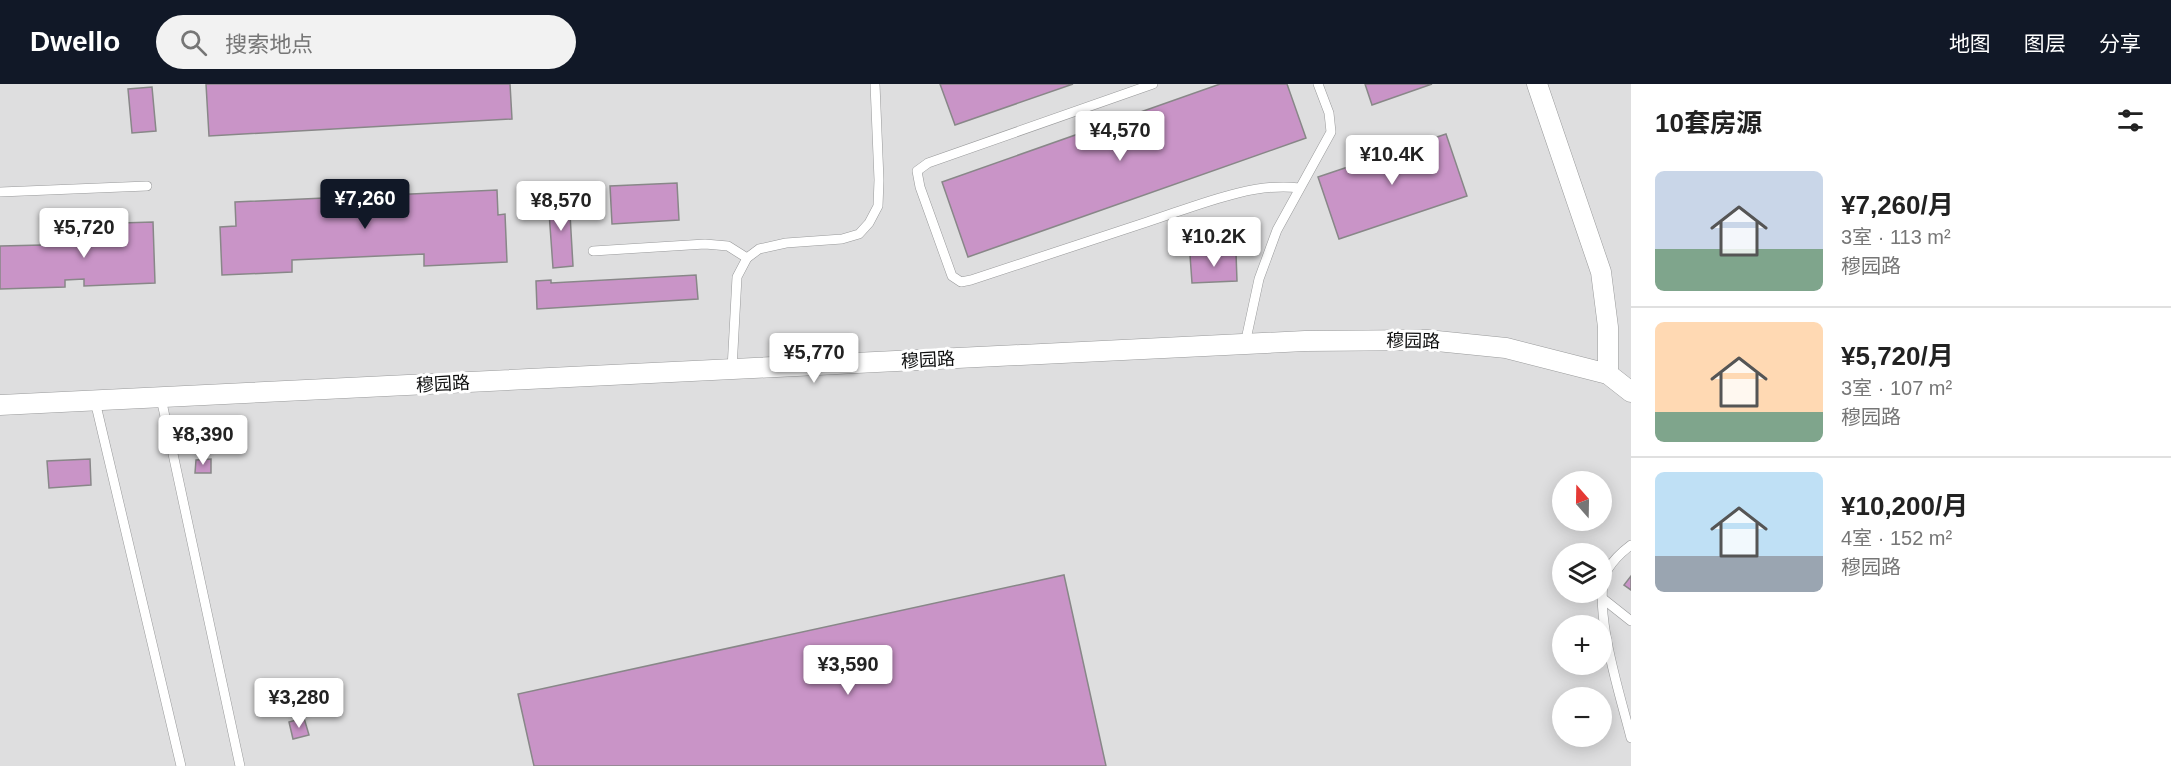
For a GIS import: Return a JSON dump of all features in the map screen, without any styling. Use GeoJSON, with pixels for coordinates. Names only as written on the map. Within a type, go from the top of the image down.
{"type":"FeatureCollection","features":[{"type":"Feature","properties":{"kind":"street"},"geometry":{"type":"LineString","coordinates":[[1537,84],[1601,272],[1608,327],[1608,374]]}},
{"type":"Feature","properties":{"kind":"street","name":"穆园路"},"geometry":{"type":"LineString","coordinates":[[0,405],[1305,341],[1427,340],[1506,348],[1608,374],[1631,392]]}},
{"type":"Feature","properties":{"kind":"lane"},"geometry":{"type":"LineString","coordinates":[[732,369],[737,277],[747,258],[759,249],[786,243],[842,238],[859,234],[869,223],[878,207],[875,84]]}},
{"type":"Feature","properties":{"kind":"lane"},"geometry":{"type":"LineString","coordinates":[[1153,84],[928,163],[917,171],[920,187],[952,276],[961,282],[971,280],[1186,209],[1260,188],[1283,186],[1299,188]]}},
{"type":"Feature","properties":{"kind":"lane"},"geometry":{"type":"LineString","coordinates":[[1245,344],[1259,279],[1277,230],[1330,132],[1329,113],[1318,84]]}},
{"type":"Feature","properties":{"kind":"lane"},"geometry":{"type":"LineString","coordinates":[[0,192],[147,186]]}},
{"type":"Feature","properties":{"kind":"lane"},"geometry":{"type":"LineString","coordinates":[[593,251],[705,244],[728,246],[747,258]]}},
{"type":"Feature","properties":{"kind":"lane"},"geometry":{"type":"LineString","coordinates":[[162,398],[240,766]]}},
{"type":"Feature","properties":{"kind":"lane"},"geometry":{"type":"LineString","coordinates":[[95,401],[181,766]]}},
{"type":"Feature","properties":{"kind":"lane"},"geometry":{"type":"LineString","coordinates":[[1612,564],[1631,545]]}},
{"type":"Feature","properties":{"kind":"lane"},"geometry":{"type":"LineString","coordinates":[[1602,603],[1606,640],[1631,738]]}},
{"type":"Feature","properties":{"kind":"lane"},"geometry":{"type":"LineString","coordinates":[[1608,603],[1631,621]]}},
{"type":"Feature","properties":{"kind":"building"},"geometry":{"type":"Polygon","coordinates":[[[206,84],[510,84],[512,119],[209,136],[206,84]]]}},
{"type":"Feature","properties":{"kind":"building"},"geometry":{"type":"Polygon","coordinates":[[[940,84],[1073,84],[955,125],[940,84]]]}},
{"type":"Feature","properties":{"kind":"building"},"geometry":{"type":"Polygon","coordinates":[[[1220,84],[1287,84],[1306,138],[968,257],[942,182],[1220,84]]]}},
{"type":"Feature","properties":{"kind":"building"},"geometry":{"type":"Polygon","coordinates":[[[1365,84],[1432,84],[1372,105],[1365,84]]]}},
{"type":"Feature","properties":{"kind":"building"},"geometry":{"type":"Polygon","coordinates":[[[152,87],[156,131],[132,133],[128,89],[152,87]]]}},
{"type":"Feature","properties":{"kind":"building"},"geometry":{"type":"Polygon","coordinates":[[[1446,134],[1467,196],[1339,239],[1318,177],[1446,134]]]}},
{"type":"Feature","properties":{"kind":"building"},"geometry":{"type":"Polygon","coordinates":[[[677,183],[679,220],[612,224],[610,186],[677,183]]]}},
{"type":"Feature","properties":{"kind":"building"},"geometry":{"type":"Polygon","coordinates":[[[497,190],[498,215],[505,214],[507,262],[424,266],[424,254],[292,260],[292,272],[222,275],[220,227],[236,226],[235,202],[497,190]]]}},
{"type":"Feature","properties":{"kind":"building"},"geometry":{"type":"Polygon","coordinates":[[[569,197],[573,266],[553,268],[548,198],[569,197]]]}},
{"type":"Feature","properties":{"kind":"building"},"geometry":{"type":"Polygon","coordinates":[[[153,222],[155,283],[84,286],[84,279],[65,280],[65,287],[0,289],[0,246],[86,244],[86,224],[153,222]]]}},
{"type":"Feature","properties":{"kind":"building"},"geometry":{"type":"Polygon","coordinates":[[[1236,253],[1237,281],[1192,283],[1190,255],[1236,253]]]}},
{"type":"Feature","properties":{"kind":"building"},"geometry":{"type":"Polygon","coordinates":[[[696,275],[698,299],[537,309],[536,281],[551,280],[551,283],[696,275]]]}},
{"type":"Feature","properties":{"kind":"building"},"geometry":{"type":"Polygon","coordinates":[[[90,459],[91,485],[49,488],[47,461],[90,459]]]}},
{"type":"Feature","properties":{"kind":"building"},"geometry":{"type":"Polygon","coordinates":[[[211,459],[211,473],[195,473],[196,460],[211,459]]]}},
{"type":"Feature","properties":{"kind":"building"},"geometry":{"type":"Polygon","coordinates":[[[1064,575],[1106,766],[534,766],[518,694],[1064,575]]]}},
{"type":"Feature","properties":{"kind":"building"},"geometry":{"type":"Polygon","coordinates":[[[1631,576],[1631,590],[1624,585],[1631,576]]]}},
{"type":"Feature","properties":{"kind":"building"},"geometry":{"type":"Polygon","coordinates":[[[304,718],[309,735],[293,739],[289,722],[304,718]]]}}]}
